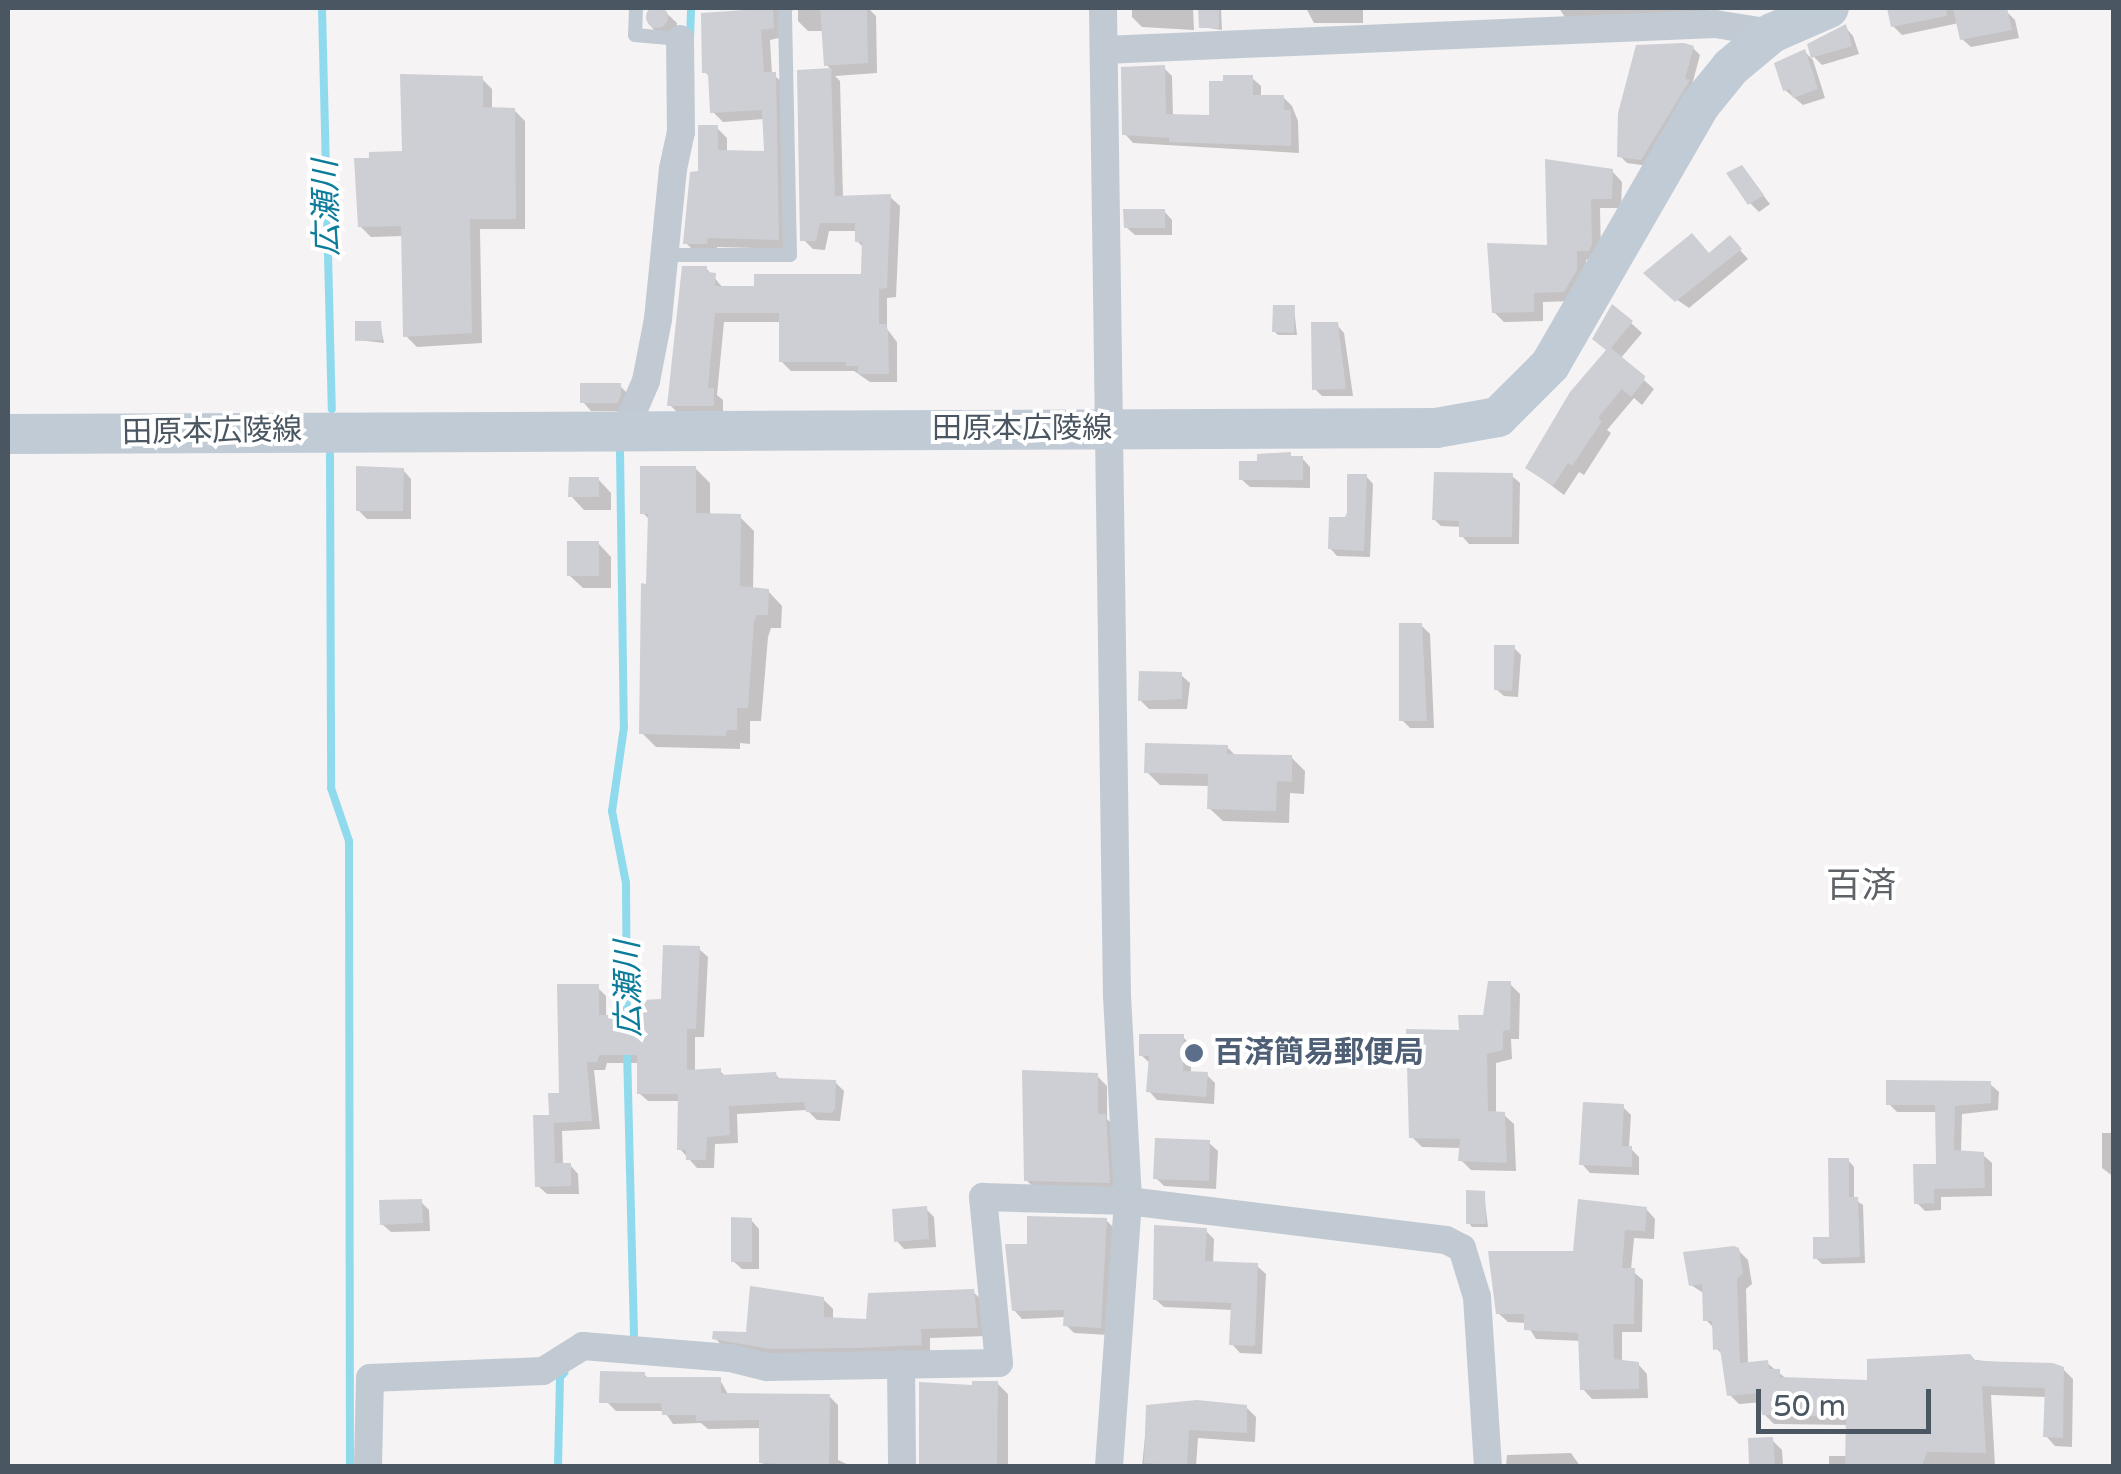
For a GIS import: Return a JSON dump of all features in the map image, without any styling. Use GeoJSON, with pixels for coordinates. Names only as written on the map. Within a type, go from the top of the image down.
{"type":"FeatureCollection","features":[{"type":"Feature","properties":{"kind":"main road","name":"田原本広陵線"},"geometry":{"type":"LineString","coordinates":[[8,434],[1436,428],[1498,417],[1550,365],[1700,105],[1730,67],[1772,33],[1829,8]]}},
{"type":"Feature","properties":{"kind":"street"},"geometry":{"type":"LineString","coordinates":[[1103,8],[1116,996],[1128,1200],[1109,1466]]}},
{"type":"Feature","properties":{"kind":"street"},"geometry":{"type":"LineString","coordinates":[[1104,50],[1715,24],[1772,33]]}},
{"type":"Feature","properties":{"kind":"street"},"geometry":{"type":"LineString","coordinates":[[626,430],[646,381],[672,255],[673,169],[681,132],[680,40]]}},
{"type":"Feature","properties":{"kind":"street"},"geometry":{"type":"LineString","coordinates":[[368,1466],[370,1378],[543,1371],[583,1346],[730,1358],[767,1367],[999,1364],[983,1198],[1128,1200],[1446,1240],[1462,1248],[1477,1297],[1488,1466]]}},
{"type":"Feature","properties":{"kind":"street"},"geometry":{"type":"LineString","coordinates":[[900,1364],[902,1466]]}},
{"type":"Feature","properties":{"kind":"lane"},"geometry":{"type":"LineString","coordinates":[[636,8],[635,35],[680,40]]}},
{"type":"Feature","properties":{"kind":"lane"},"geometry":{"type":"LineString","coordinates":[[672,255],[790,255],[785,8]]}},
{"type":"Feature","properties":{"kind":"building"},"geometry":{"type":"Polygon","coordinates":[[[657,6],[665,9],[665,25],[657,28],[649,25],[646,17],[649,9],[657,6]]]}},
{"type":"Feature","properties":{"kind":"building"},"geometry":{"type":"Polygon","coordinates":[[[773,8],[774,28],[761,30],[764,72],[776,72],[779,240],[708,238],[707,244],[683,244],[690,172],[698,171],[698,125],[718,125],[718,150],[764,151],[762,110],[710,113],[708,73],[702,73],[701,13],[773,8]]]}},
{"type":"Feature","properties":{"kind":"building"},"geometry":{"type":"Polygon","coordinates":[[[820,8],[867,8],[868,63],[824,66],[820,8]]]}},
{"type":"Feature","properties":{"kind":"building"},"geometry":{"type":"Polygon","coordinates":[[[1198,8],[1219,8],[1219,28],[1199,28],[1198,8]]]}},
{"type":"Feature","properties":{"kind":"building"},"geometry":{"type":"Polygon","coordinates":[[[1887,8],[1946,8],[1947,16],[1891,27],[1887,8]]]}},
{"type":"Feature","properties":{"kind":"building"},"geometry":{"type":"Polygon","coordinates":[[[1953,8],[2007,8],[2012,30],[1960,40],[1953,8]]]}},
{"type":"Feature","properties":{"kind":"building"},"geometry":{"type":"Polygon","coordinates":[[[1846,24],[1852,46],[1811,58],[1807,44],[1846,24]]]}},
{"type":"Feature","properties":{"kind":"building"},"geometry":{"type":"Polygon","coordinates":[[[1636,45],[1694,46],[1685,79],[1690,80],[1641,160],[1617,157],[1618,113],[1636,45]]]}},
{"type":"Feature","properties":{"kind":"building"},"geometry":{"type":"Polygon","coordinates":[[[1805,49],[1818,89],[1793,98],[1790,89],[1783,91],[1774,63],[1805,49]]]}},
{"type":"Feature","properties":{"kind":"building"},"geometry":{"type":"Polygon","coordinates":[[[1165,65],[1166,114],[1209,115],[1209,81],[1223,81],[1223,75],[1253,75],[1253,95],[1284,95],[1284,110],[1291,110],[1291,146],[1169,142],[1169,138],[1122,135],[1121,67],[1165,65]]]}},
{"type":"Feature","properties":{"kind":"building"},"geometry":{"type":"Polygon","coordinates":[[[831,68],[835,196],[891,194],[887,288],[879,289],[879,324],[886,324],[888,331],[889,374],[858,374],[858,366],[846,366],[846,362],[779,362],[779,313],[715,313],[708,388],[714,388],[714,406],[667,406],[682,266],[707,266],[707,272],[716,273],[715,286],[754,286],[754,274],[861,274],[862,242],[855,242],[855,223],[820,223],[816,241],[800,241],[797,70],[831,68]]]}},
{"type":"Feature","properties":{"kind":"building"},"geometry":{"type":"Polygon","coordinates":[[[400,74],[483,76],[483,107],[515,108],[516,219],[470,219],[472,333],[403,337],[401,226],[358,227],[354,158],[369,158],[369,152],[402,151],[400,74]]]}},
{"type":"Feature","properties":{"kind":"building"},"geometry":{"type":"Polygon","coordinates":[[[1545,159],[1613,169],[1612,199],[1591,199],[1592,244],[1589,251],[1577,251],[1577,270],[1564,292],[1534,293],[1534,312],[1492,313],[1487,243],[1547,245],[1545,159]]]}},
{"type":"Feature","properties":{"kind":"building"},"geometry":{"type":"Polygon","coordinates":[[[1742,165],[1764,195],[1748,205],[1726,173],[1742,165]]]}},
{"type":"Feature","properties":{"kind":"building"},"geometry":{"type":"Polygon","coordinates":[[[1123,209],[1165,209],[1165,228],[1124,228],[1123,209]]]}},
{"type":"Feature","properties":{"kind":"building"},"geometry":{"type":"Polygon","coordinates":[[[1692,233],[1709,253],[1730,235],[1742,249],[1675,302],[1643,273],[1692,233]]]}},
{"type":"Feature","properties":{"kind":"building"},"geometry":{"type":"Polygon","coordinates":[[[1612,304],[1633,321],[1611,348],[1645,376],[1644,381],[1631,397],[1622,389],[1598,418],[1602,421],[1572,466],[1568,463],[1553,486],[1525,468],[1570,392],[1606,350],[1592,339],[1612,304]]]}},
{"type":"Feature","properties":{"kind":"building"},"geometry":{"type":"Polygon","coordinates":[[[1273,305],[1295,305],[1294,333],[1272,332],[1273,305]]]}},
{"type":"Feature","properties":{"kind":"building"},"geometry":{"type":"Polygon","coordinates":[[[355,321],[381,321],[382,340],[355,341],[355,321]]]}},
{"type":"Feature","properties":{"kind":"building"},"geometry":{"type":"Polygon","coordinates":[[[1311,322],[1338,322],[1346,389],[1312,390],[1311,322]]]}},
{"type":"Feature","properties":{"kind":"building"},"geometry":{"type":"Polygon","coordinates":[[[580,383],[621,383],[618,403],[580,403],[580,383]]]}},
{"type":"Feature","properties":{"kind":"building"},"geometry":{"type":"Polygon","coordinates":[[[1291,452],[1291,456],[1303,456],[1303,480],[1239,480],[1239,461],[1257,461],[1257,454],[1291,452]]]}},
{"type":"Feature","properties":{"kind":"building"},"geometry":{"type":"Polygon","coordinates":[[[356,466],[404,468],[403,511],[356,511],[356,466]]]}},
{"type":"Feature","properties":{"kind":"building"},"geometry":{"type":"Polygon","coordinates":[[[640,466],[696,466],[696,513],[741,514],[740,586],[769,589],[768,615],[757,615],[754,622],[748,708],[737,708],[737,730],[727,730],[726,736],[639,734],[641,583],[646,584],[648,514],[640,514],[640,466]]]}},
{"type":"Feature","properties":{"kind":"building"},"geometry":{"type":"Polygon","coordinates":[[[1434,472],[1513,473],[1512,537],[1459,537],[1459,521],[1432,520],[1434,472]]]}},
{"type":"Feature","properties":{"kind":"building"},"geometry":{"type":"Polygon","coordinates":[[[1347,474],[1367,474],[1364,551],[1328,549],[1329,517],[1345,517],[1347,513],[1347,474]]]}},
{"type":"Feature","properties":{"kind":"building"},"geometry":{"type":"Polygon","coordinates":[[[569,477],[599,477],[599,497],[568,497],[569,477]]]}},
{"type":"Feature","properties":{"kind":"building"},"geometry":{"type":"Polygon","coordinates":[[[567,541],[599,541],[599,576],[567,576],[567,541]]]}},
{"type":"Feature","properties":{"kind":"building"},"geometry":{"type":"Polygon","coordinates":[[[1399,623],[1422,623],[1427,721],[1399,721],[1399,623]]]}},
{"type":"Feature","properties":{"kind":"building"},"geometry":{"type":"Polygon","coordinates":[[[1494,645],[1515,645],[1512,691],[1494,690],[1494,645]]]}},
{"type":"Feature","properties":{"kind":"building"},"geometry":{"type":"Polygon","coordinates":[[[1139,671],[1182,672],[1182,699],[1138,701],[1139,671]]]}},
{"type":"Feature","properties":{"kind":"building"},"geometry":{"type":"Polygon","coordinates":[[[1145,743],[1228,745],[1227,754],[1292,755],[1292,782],[1277,781],[1276,811],[1207,809],[1208,774],[1144,773],[1145,743]]]}},
{"type":"Feature","properties":{"kind":"building"},"geometry":{"type":"Polygon","coordinates":[[[663,945],[700,946],[696,1029],[687,1029],[687,1070],[721,1068],[721,1075],[776,1072],[777,1078],[836,1080],[835,1108],[832,1113],[806,1112],[804,1102],[729,1106],[730,1135],[707,1137],[706,1160],[686,1160],[686,1150],[677,1150],[678,1094],[637,1094],[637,1055],[599,1055],[597,1062],[587,1062],[592,1121],[554,1123],[555,1163],[571,1163],[571,1186],[535,1187],[533,1115],[549,1115],[548,1093],[559,1093],[557,984],[599,984],[599,1015],[643,1015],[642,1000],[661,999],[663,945]]]}},
{"type":"Feature","properties":{"kind":"building"},"geometry":{"type":"Polygon","coordinates":[[[1488,981],[1511,981],[1510,1030],[1503,1031],[1503,1050],[1487,1054],[1488,1111],[1505,1112],[1507,1163],[1458,1161],[1460,1139],[1409,1138],[1406,1029],[1459,1030],[1458,1015],[1483,1015],[1488,981]]]}},
{"type":"Feature","properties":{"kind":"building"},"geometry":{"type":"Polygon","coordinates":[[[1139,1034],[1184,1034],[1183,1071],[1208,1072],[1206,1097],[1146,1092],[1149,1056],[1139,1056],[1139,1034]]]}},
{"type":"Feature","properties":{"kind":"building"},"geometry":{"type":"Polygon","coordinates":[[[1022,1070],[1098,1073],[1098,1114],[1106,1114],[1110,1183],[1024,1181],[1022,1070]]]}},
{"type":"Feature","properties":{"kind":"building"},"geometry":{"type":"Polygon","coordinates":[[[1886,1080],[1991,1081],[1991,1103],[1955,1106],[1954,1150],[1984,1152],[1985,1188],[1934,1189],[1934,1203],[1914,1204],[1913,1164],[1936,1164],[1935,1105],[1886,1105],[1886,1080]]]}},
{"type":"Feature","properties":{"kind":"building"},"geometry":{"type":"Polygon","coordinates":[[[1583,1102],[1624,1104],[1622,1146],[1632,1146],[1632,1167],[1579,1165],[1583,1102]]]}},
{"type":"Feature","properties":{"kind":"building"},"geometry":{"type":"Polygon","coordinates":[[[1155,1138],[1210,1140],[1209,1181],[1153,1179],[1155,1138]]]}},
{"type":"Feature","properties":{"kind":"building"},"geometry":{"type":"Polygon","coordinates":[[[1828,1158],[1849,1158],[1849,1197],[1858,1197],[1860,1257],[1813,1259],[1813,1237],[1829,1237],[1828,1158]]]}},
{"type":"Feature","properties":{"kind":"building"},"geometry":{"type":"Polygon","coordinates":[[[1466,1190],[1485,1191],[1486,1224],[1466,1224],[1466,1190]]]}},
{"type":"Feature","properties":{"kind":"building"},"geometry":{"type":"Polygon","coordinates":[[[422,1199],[423,1223],[380,1225],[379,1200],[422,1199]]]}},
{"type":"Feature","properties":{"kind":"building"},"geometry":{"type":"Polygon","coordinates":[[[1578,1199],[1647,1207],[1645,1231],[1625,1230],[1622,1268],[1635,1268],[1634,1324],[1613,1324],[1614,1359],[1639,1362],[1639,1389],[1580,1390],[1578,1333],[1524,1330],[1524,1314],[1496,1314],[1488,1251],[1573,1251],[1578,1199]]]}},
{"type":"Feature","properties":{"kind":"building"},"geometry":{"type":"Polygon","coordinates":[[[927,1206],[929,1239],[894,1242],[892,1209],[927,1206]]]}},
{"type":"Feature","properties":{"kind":"building"},"geometry":{"type":"Polygon","coordinates":[[[1027,1216],[1107,1218],[1101,1328],[1063,1326],[1064,1310],[1012,1311],[1005,1244],[1027,1244],[1027,1216]]]}},
{"type":"Feature","properties":{"kind":"building"},"geometry":{"type":"Polygon","coordinates":[[[731,1217],[752,1218],[752,1262],[731,1262],[731,1217]]]}},
{"type":"Feature","properties":{"kind":"building"},"geometry":{"type":"Polygon","coordinates":[[[1154,1225],[1207,1228],[1205,1261],[1258,1263],[1255,1346],[1229,1345],[1231,1303],[1153,1300],[1154,1225]]]}},
{"type":"Feature","properties":{"kind":"building"},"geometry":{"type":"Polygon","coordinates":[[[1739,1248],[1743,1274],[1737,1279],[1740,1363],[1768,1360],[1769,1369],[1780,1369],[1780,1377],[1867,1380],[1867,1359],[1970,1354],[1976,1361],[2053,1363],[2064,1367],[2063,1438],[2043,1437],[2045,1388],[1982,1386],[1986,1453],[1927,1452],[1922,1466],[1845,1466],[1846,1417],[1762,1415],[1759,1393],[1727,1396],[1720,1349],[1713,1350],[1712,1321],[1703,1321],[1702,1284],[1689,1286],[1683,1252],[1739,1248]]]}},
{"type":"Feature","properties":{"kind":"building"},"geometry":{"type":"Polygon","coordinates":[[[750,1286],[824,1297],[824,1317],[866,1319],[868,1293],[974,1289],[978,1328],[921,1329],[922,1345],[859,1348],[769,1349],[712,1339],[713,1331],[746,1332],[750,1286]]]}},
{"type":"Feature","properties":{"kind":"building"},"geometry":{"type":"Polygon","coordinates":[[[600,1371],[645,1372],[645,1377],[721,1377],[721,1393],[830,1394],[829,1466],[759,1463],[759,1420],[696,1421],[696,1415],[662,1415],[661,1403],[599,1403],[600,1371]]]}},
{"type":"Feature","properties":{"kind":"building"},"geometry":{"type":"Polygon","coordinates":[[[972,1381],[998,1381],[997,1466],[919,1466],[919,1382],[972,1385],[972,1381]]]}},
{"type":"Feature","properties":{"kind":"building"},"geometry":{"type":"Polygon","coordinates":[[[1197,1400],[1247,1405],[1247,1433],[1189,1430],[1187,1466],[1144,1463],[1146,1405],[1197,1400]]]}},
{"type":"Feature","properties":{"kind":"building"},"geometry":{"type":"Polygon","coordinates":[[[1773,1437],[1775,1466],[1749,1466],[1748,1438],[1773,1437]]]}},
{"type":"Feature","properties":{"kind":"waterway","name":"広瀬川"},"geometry":{"type":"LineString","coordinates":[[322,8],[332,409]]}},
{"type":"Feature","properties":{"kind":"waterway","name":"広瀬川"},"geometry":{"type":"LineString","coordinates":[[690,39],[691,8]]}},
{"type":"Feature","properties":{"kind":"waterway","name":"広瀬川"},"geometry":{"type":"LineString","coordinates":[[620,451],[624,727],[612,811],[626,883],[627,1025]]}},
{"type":"Feature","properties":{"kind":"waterway","name":"広瀬川"},"geometry":{"type":"LineString","coordinates":[[330,455],[331,788],[349,841],[350,1466]]}},
{"type":"Feature","properties":{"kind":"waterway","name":"広瀬川"},"geometry":{"type":"LineString","coordinates":[[627,1049],[634,1345]]}},
{"type":"Feature","properties":{"kind":"waterway","name":"広瀬川"},"geometry":{"type":"LineString","coordinates":[[558,1466],[560,1377],[564,1373]]}},
{"type":"Feature","properties":{"kind":"place","name":"百済簡易郵便局"},"geometry":{"type":"Point","coordinates":[1194,1053]}},
{"type":"Feature","properties":{"kind":"district","name":"百済"},"geometry":{"type":"Point","coordinates":[1861,886]}}]}
